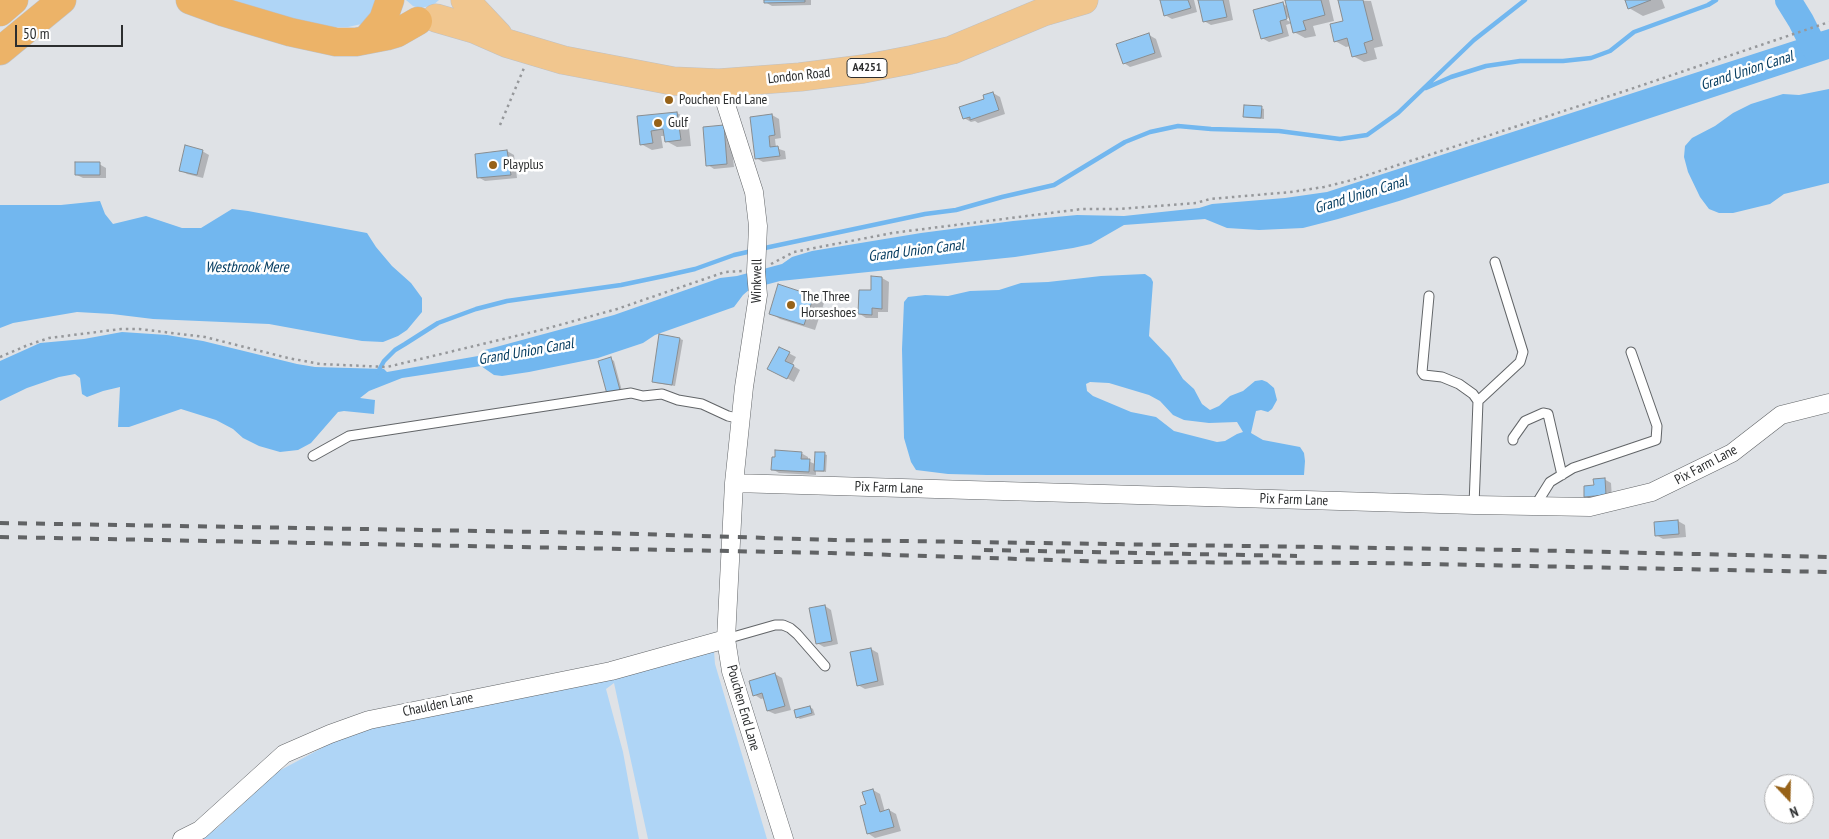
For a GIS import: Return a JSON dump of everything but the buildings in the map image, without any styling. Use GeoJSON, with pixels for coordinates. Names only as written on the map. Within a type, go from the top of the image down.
{"type":"FeatureCollection","features":[{"type":"Feature","properties":{"kind":"highway"},"geometry":{"type":"LineString","coordinates":[[0,12],[14,0]]}},
{"type":"Feature","properties":{"kind":"highway"},"geometry":{"type":"LineString","coordinates":[[366,40],[383,20],[391,0]]}},
{"type":"Feature","properties":{"kind":"highway"},"geometry":{"type":"LineString","coordinates":[[196,1],[223,12],[313,38],[336,42],[366,40],[397,33],[436,13]]}},
{"type":"Feature","properties":{"kind":"highway"},"geometry":{"type":"LineString","coordinates":[[0,50],[61,3]]}},
{"type":"Feature","properties":{"kind":"main road","name":"London Road"},"geometry":{"type":"LineString","coordinates":[[391,0],[401,14],[436,13],[519,47],[585,64],[673,81],[719,83],[800,77],[863,69],[910,60],[952,50],[1074,1]]}},
{"type":"Feature","properties":{"kind":"main road"},"geometry":{"type":"LineString","coordinates":[[465,0],[519,47]]}},
{"type":"Feature","properties":{"kind":"street","name":"Winkwell"},"geometry":{"type":"LineString","coordinates":[[719,83],[754,192],[758,226],[756,266],[758,295],[734,483]]}},
{"type":"Feature","properties":{"kind":"street","name":"Pix Farm Lane"},"geometry":{"type":"LineString","coordinates":[[734,483],[1590,507],[1652,492],[1732,453],[1781,415],[1829,402]]}},
{"type":"Feature","properties":{"kind":"street","name":"Pouchen End Lane"},"geometry":{"type":"LineString","coordinates":[[734,483],[726,639],[731,671],[784,839]]}},
{"type":"Feature","properties":{"kind":"street","name":"Chaulden Lane"},"geometry":{"type":"LineString","coordinates":[[182,839],[200,830],[284,754],[345,728],[369,720],[611,671],[726,639]]}},
{"type":"Feature","properties":{"kind":"lane"},"geometry":{"type":"LineString","coordinates":[[1478,401],[1520,362],[1523,352],[1495,262]]}},
{"type":"Feature","properties":{"kind":"lane"},"geometry":{"type":"LineString","coordinates":[[1428,296],[1422,372],[1424,375],[1442,377],[1459,384],[1473,394],[1478,401],[1474,505]]}},
{"type":"Feature","properties":{"kind":"lane"},"geometry":{"type":"LineString","coordinates":[[1535,506],[1550,482],[1574,468],[1656,440],[1658,426],[1631,352]]}},
{"type":"Feature","properties":{"kind":"lane"},"geometry":{"type":"LineString","coordinates":[[313,456],[348,436],[631,393],[642,396],[662,394],[678,400],[702,404],[728,416],[741,419]]}},
{"type":"Feature","properties":{"kind":"lane"},"geometry":{"type":"LineString","coordinates":[[1514,440],[1513,438],[1525,421],[1543,413],[1548,414],[1562,475]]}},
{"type":"Feature","properties":{"kind":"lane"},"geometry":{"type":"LineString","coordinates":[[726,639],[775,624],[783,626],[790,628],[797,634],[825,666]]}},
{"type":"Feature","properties":{"kind":"path"},"geometry":{"type":"LineString","coordinates":[[0,357],[49,338],[121,329],[158,331],[205,337],[320,364],[388,367],[427,356],[474,348],[545,330],[617,309],[725,272],[756,266],[794,252],[892,233],[1082,209],[1118,209],[1196,203],[1210,199],[1292,192],[1324,187],[1361,177],[1829,22]]}},
{"type":"Feature","properties":{"kind":"path"},"geometry":{"type":"LineString","coordinates":[[500,125],[519,47]]}},
{"type":"Feature","properties":{"kind":"shaded area"},"geometry":{"type":"Polygon","coordinates":[[[232,0],[379,0],[366,23],[348,27],[329,27],[302,22],[232,0]]]}},
{"type":"Feature","properties":{"kind":"shaded area"},"geometry":{"type":"Polygon","coordinates":[[[406,0],[439,0],[432,6],[419,8],[406,0]]]}},
{"type":"Feature","properties":{"kind":"shaded area"},"geometry":{"type":"Polygon","coordinates":[[[714,651],[715,664],[767,839],[648,839],[614,683],[606,689],[623,752],[639,839],[198,839],[216,829],[277,772],[348,734],[430,713],[714,651]]]}},
{"type":"Feature","properties":{"kind":"water","name":"Grand Union Canal"},"geometry":{"type":"Polygon","coordinates":[[[1829,29],[1829,59],[1399,201],[1338,219],[1303,228],[1259,230],[1227,228],[1205,219],[1124,225],[1091,244],[1073,248],[1015,257],[780,281],[750,289],[734,307],[655,335],[643,343],[598,358],[502,376],[494,375],[481,366],[402,378],[369,391],[360,398],[375,400],[374,414],[338,412],[311,443],[298,450],[280,452],[259,446],[216,420],[181,409],[129,427],[118,427],[120,387],[87,397],[82,394],[80,378],[75,374],[59,377],[27,388],[0,401],[0,361],[40,343],[84,339],[122,332],[167,335],[203,341],[297,364],[315,367],[384,369],[387,372],[478,356],[485,350],[614,315],[720,278],[737,276],[782,264],[792,257],[812,251],[921,233],[1013,221],[1077,215],[1124,216],[1199,208],[1212,204],[1285,198],[1327,192],[1803,38],[1804,33],[1811,30],[1816,33],[1829,29]]]}},
{"type":"Feature","properties":{"kind":"water"},"geometry":{"type":"Polygon","coordinates":[[[1829,89],[1829,183],[1784,194],[1770,204],[1733,213],[1719,213],[1709,209],[1700,197],[1688,172],[1684,157],[1685,146],[1692,138],[1751,104],[1783,94],[1799,95],[1829,89]]]}},
{"type":"Feature","properties":{"kind":"water","name":"Westbrook Mere"},"geometry":{"type":"Polygon","coordinates":[[[100,201],[105,214],[113,224],[146,216],[182,228],[201,228],[232,209],[367,233],[392,266],[411,283],[422,298],[422,312],[407,330],[383,342],[362,341],[269,324],[153,319],[77,312],[13,323],[0,328],[0,205],[61,205],[100,201]]]}},
{"type":"Feature","properties":{"kind":"water"},"geometry":{"type":"Polygon","coordinates":[[[1145,274],[1151,278],[1153,282],[1149,336],[1170,358],[1183,379],[1194,389],[1202,404],[1210,410],[1219,406],[1230,396],[1243,391],[1255,381],[1262,380],[1274,388],[1277,400],[1268,412],[1256,411],[1251,433],[1263,440],[1300,447],[1304,453],[1304,475],[987,475],[948,474],[916,470],[911,462],[904,438],[902,349],[904,302],[908,297],[925,295],[948,296],[970,291],[999,290],[1021,283],[1145,274]],[[1090,382],[1086,384],[1087,391],[1093,396],[1131,412],[1156,417],[1174,431],[1217,442],[1225,441],[1243,432],[1237,422],[1209,423],[1184,420],[1173,415],[1160,401],[1149,395],[1109,383],[1090,382]]]}},
{"type":"Feature","properties":{"kind":"waterway"},"geometry":{"type":"LineString","coordinates":[[760,249],[925,214],[956,210],[1054,185],[1125,142],[1150,132],[1178,126],[1279,131],[1340,139],[1367,135],[1398,113],[1474,40],[1525,0]]}},
{"type":"Feature","properties":{"kind":"waterway"},"geometry":{"type":"LineString","coordinates":[[1426,88],[1451,77],[1486,66],[1520,61],[1563,61],[1591,58],[1610,51],[1634,32],[1708,5],[1716,0]]}},
{"type":"Feature","properties":{"kind":"waterway"},"geometry":{"type":"LineString","coordinates":[[1788,0],[1815,49]]}},
{"type":"Feature","properties":{"kind":"waterway"},"geometry":{"type":"LineString","coordinates":[[378,372],[384,361],[395,350],[438,323],[476,309],[507,301],[621,285],[664,276],[695,269],[734,255],[752,251]]}},
{"type":"Feature","properties":{"kind":"railway"},"geometry":{"type":"LineString","coordinates":[[0,523],[1829,557]]}},
{"type":"Feature","properties":{"kind":"railway"},"geometry":{"type":"LineString","coordinates":[[0,537],[831,553],[1114,562],[1376,563],[1829,572]]}},
{"type":"Feature","properties":{"kind":"railway"},"geometry":{"type":"LineString","coordinates":[[984,550],[1297,556]]}},
{"type":"Feature","properties":{"kind":"place","name":"Pouchen End Lane"},"geometry":{"type":"Point","coordinates":[669,100]}},
{"type":"Feature","properties":{"kind":"place","name":"Gulf"},"geometry":{"type":"Point","coordinates":[658,123]}},
{"type":"Feature","properties":{"kind":"place","name":"Playplus"},"geometry":{"type":"Point","coordinates":[493,165]}},
{"type":"Feature","properties":{"kind":"place","name":"The Three Horseshoes"},"geometry":{"type":"Point","coordinates":[791,305]}}]}
